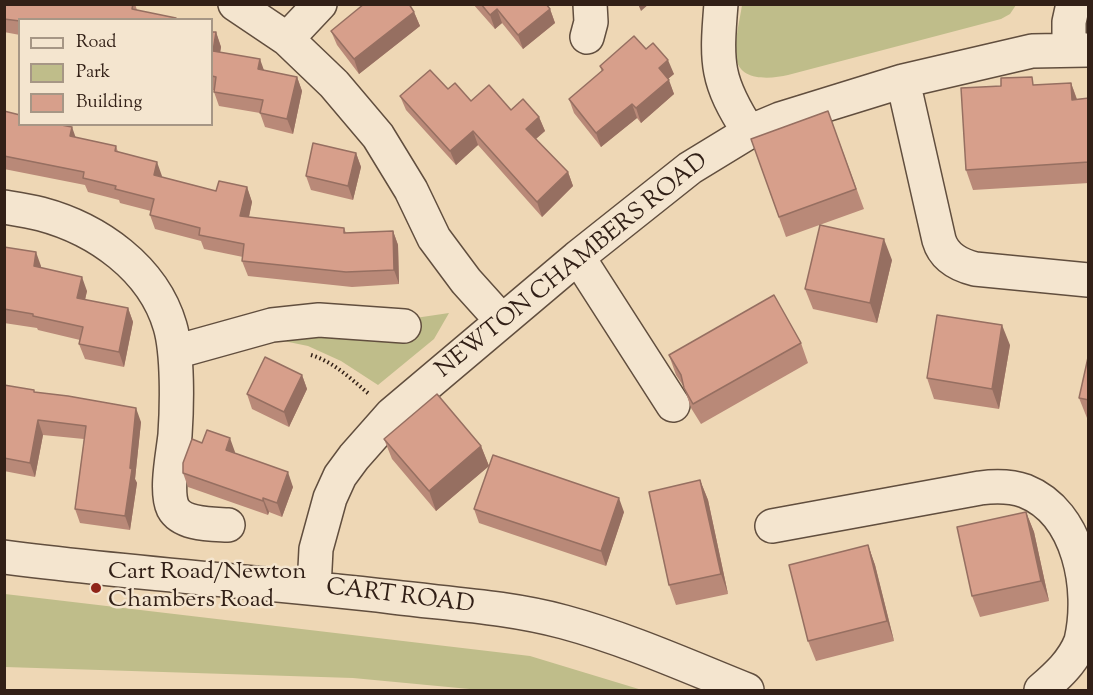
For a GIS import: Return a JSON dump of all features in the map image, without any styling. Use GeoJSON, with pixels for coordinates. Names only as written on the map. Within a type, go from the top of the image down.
{"type":"FeatureCollection","features":[{"type":"Feature","properties":{"kind":"street"},"geometry":{"type":"LineString","coordinates":[[235,4],[287,39],[334,84],[378,136],[411,190],[434,238],[466,281],[502,321]]}},
{"type":"Feature","properties":{"kind":"street"},"geometry":{"type":"LineString","coordinates":[[287,39],[320,4]]}},
{"type":"Feature","properties":{"kind":"street"},"geometry":{"type":"LineString","coordinates":[[587,38],[591,22],[590,4]]}},
{"type":"Feature","properties":{"kind":"street"},"geometry":{"type":"LineString","coordinates":[[722,4],[718,43],[722,82],[732,106],[749,132]]}},
{"type":"Feature","properties":{"kind":"street"},"geometry":{"type":"LineString","coordinates":[[1073,4],[1070,21],[1079,50]]}},
{"type":"Feature","properties":{"kind":"street","name":"NEWTON CHAMBERS ROAD"},"geometry":{"type":"LineString","coordinates":[[314,588],[316,549],[330,498],[340,476],[354,457],[392,414],[578,257],[690,168],[749,132],[780,119],[903,81],[1032,51],[1079,50]]}},
{"type":"Feature","properties":{"kind":"street"},"geometry":{"type":"LineString","coordinates":[[903,81],[939,240],[945,253],[955,262],[975,269],[1089,280]]}},
{"type":"Feature","properties":{"kind":"street"},"geometry":{"type":"LineString","coordinates":[[4,207],[41,214],[74,226],[106,244],[130,262],[150,284],[163,305],[171,327],[175,352],[175,432],[170,498],[174,510],[184,518],[205,524],[228,525]]}},
{"type":"Feature","properties":{"kind":"street"},"geometry":{"type":"LineString","coordinates":[[578,257],[673,405]]}},
{"type":"Feature","properties":{"kind":"street"},"geometry":{"type":"LineString","coordinates":[[175,352],[272,326],[319,320],[404,326]]}},
{"type":"Feature","properties":{"kind":"street"},"geometry":{"type":"LineString","coordinates":[[772,526],[992,487],[1014,488],[1026,492],[1080,526],[1079,545],[1088,579],[1086,627],[1081,641],[1064,669],[1041,690]]}},
{"type":"Feature","properties":{"kind":"street","name":"CART ROAD"},"geometry":{"type":"LineString","coordinates":[[4,557],[99,569],[314,588],[495,609],[563,622],[636,646],[747,690]]}},
{"type":"Feature","properties":{"kind":"path"},"geometry":{"type":"LineString","coordinates":[[307,354],[322,358],[338,368],[392,414]]}},
{"type":"Feature","properties":{"kind":"green space"},"geometry":{"type":"Polygon","coordinates":[[[742,4],[1016,5],[1010,14],[1001,19],[788,75],[765,78],[749,75],[738,65],[736,45],[742,4]]]}},
{"type":"Feature","properties":{"kind":"green space"},"geometry":{"type":"Polygon","coordinates":[[[449,313],[434,339],[378,385],[341,361],[308,346],[274,339],[449,313]]]}},
{"type":"Feature","properties":{"kind":"green space"},"geometry":{"type":"Polygon","coordinates":[[[5,594],[530,656],[642,690],[480,690],[353,678],[5,667],[5,594]]]}},
{"type":"Feature","properties":{"kind":"building"},"geometry":{"type":"Polygon","coordinates":[[[4,4],[133,4],[132,9],[176,18],[18,18],[18,21],[4,19],[4,4]]]}},
{"type":"Feature","properties":{"kind":"building"},"geometry":{"type":"Polygon","coordinates":[[[364,4],[409,4],[414,12],[354,59],[331,31],[364,4]]]}},
{"type":"Feature","properties":{"kind":"building"},"geometry":{"type":"Polygon","coordinates":[[[481,4],[546,4],[550,9],[518,35],[497,9],[490,15],[481,4]]]}},
{"type":"Feature","properties":{"kind":"building"},"geometry":{"type":"Polygon","coordinates":[[[213,32],[216,32],[213,51],[213,32]]]}},
{"type":"Feature","properties":{"kind":"building"},"geometry":{"type":"Polygon","coordinates":[[[634,36],[646,49],[653,43],[668,60],[659,68],[669,80],[636,108],[632,104],[596,133],[569,99],[603,70],[600,66],[634,36]]]}},
{"type":"Feature","properties":{"kind":"building"},"geometry":{"type":"Polygon","coordinates":[[[213,51],[260,59],[258,69],[297,77],[287,119],[260,113],[263,100],[214,92],[216,77],[213,76],[213,51]]]}},
{"type":"Feature","properties":{"kind":"building"},"geometry":{"type":"Polygon","coordinates":[[[430,70],[448,89],[455,83],[471,101],[489,85],[511,110],[523,99],[539,117],[526,129],[568,172],[537,202],[473,131],[450,151],[400,96],[430,70]]]}},
{"type":"Feature","properties":{"kind":"building"},"geometry":{"type":"Polygon","coordinates":[[[1032,77],[1033,85],[1071,83],[1072,100],[1089,98],[1089,162],[966,170],[961,88],[1001,86],[1001,78],[1032,77]]]}},
{"type":"Feature","properties":{"kind":"building"},"geometry":{"type":"Polygon","coordinates":[[[4,111],[18,114],[18,126],[72,127],[70,136],[116,146],[115,151],[157,162],[154,175],[216,191],[219,181],[247,187],[240,216],[344,228],[344,233],[393,231],[394,270],[346,272],[242,261],[244,244],[199,235],[200,228],[150,215],[154,199],[83,178],[84,172],[4,156],[4,111]]]}},
{"type":"Feature","properties":{"kind":"building"},"geometry":{"type":"Polygon","coordinates":[[[828,111],[856,189],[779,217],[751,139],[828,111]]]}},
{"type":"Feature","properties":{"kind":"building"},"geometry":{"type":"Polygon","coordinates":[[[313,143],[356,153],[348,186],[306,176],[313,143]]]}},
{"type":"Feature","properties":{"kind":"building"},"geometry":{"type":"Polygon","coordinates":[[[820,225],[884,239],[870,303],[805,289],[820,225]]]}},
{"type":"Feature","properties":{"kind":"building"},"geometry":{"type":"Polygon","coordinates":[[[4,247],[36,252],[34,266],[82,277],[77,298],[128,308],[119,352],[79,344],[83,327],[4,309],[4,247]]]}},
{"type":"Feature","properties":{"kind":"building"},"geometry":{"type":"Polygon","coordinates":[[[774,295],[801,343],[693,404],[684,388],[681,375],[669,355],[774,295]]]}},
{"type":"Feature","properties":{"kind":"building"},"geometry":{"type":"Polygon","coordinates":[[[937,315],[1002,325],[992,389],[927,378],[937,315]]]}},
{"type":"Feature","properties":{"kind":"building"},"geometry":{"type":"Polygon","coordinates":[[[1089,353],[1089,400],[1079,398],[1089,353]]]}},
{"type":"Feature","properties":{"kind":"building"},"geometry":{"type":"Polygon","coordinates":[[[265,357],[302,375],[284,412],[247,394],[265,357]]]}},
{"type":"Feature","properties":{"kind":"building"},"geometry":{"type":"Polygon","coordinates":[[[4,385],[136,408],[130,468],[132,469],[125,516],[75,509],[86,426],[38,420],[30,463],[4,458],[4,385]]]}},
{"type":"Feature","properties":{"kind":"building"},"geometry":{"type":"Polygon","coordinates":[[[437,394],[481,446],[429,491],[384,439],[437,394]]]}},
{"type":"Feature","properties":{"kind":"building"},"geometry":{"type":"Polygon","coordinates":[[[207,430],[230,438],[226,450],[288,472],[277,503],[263,498],[263,501],[183,473],[183,463],[192,439],[202,443],[207,430]]]}},
{"type":"Feature","properties":{"kind":"building"},"geometry":{"type":"Polygon","coordinates":[[[493,455],[619,498],[601,551],[474,509],[493,455]]]}},
{"type":"Feature","properties":{"kind":"building"},"geometry":{"type":"Polygon","coordinates":[[[700,480],[721,574],[669,585],[649,492],[700,480]]]}},
{"type":"Feature","properties":{"kind":"building"},"geometry":{"type":"Polygon","coordinates":[[[1026,512],[1041,581],[972,596],[957,527],[1026,512]]]}},
{"type":"Feature","properties":{"kind":"building"},"geometry":{"type":"Polygon","coordinates":[[[868,545],[887,621],[808,641],[789,565],[868,545]]]}},
{"type":"Feature","properties":{"kind":"place","name":"Cart Road/Newton Chambers Road"},"geometry":{"type":"Point","coordinates":[96,588]}}]}
